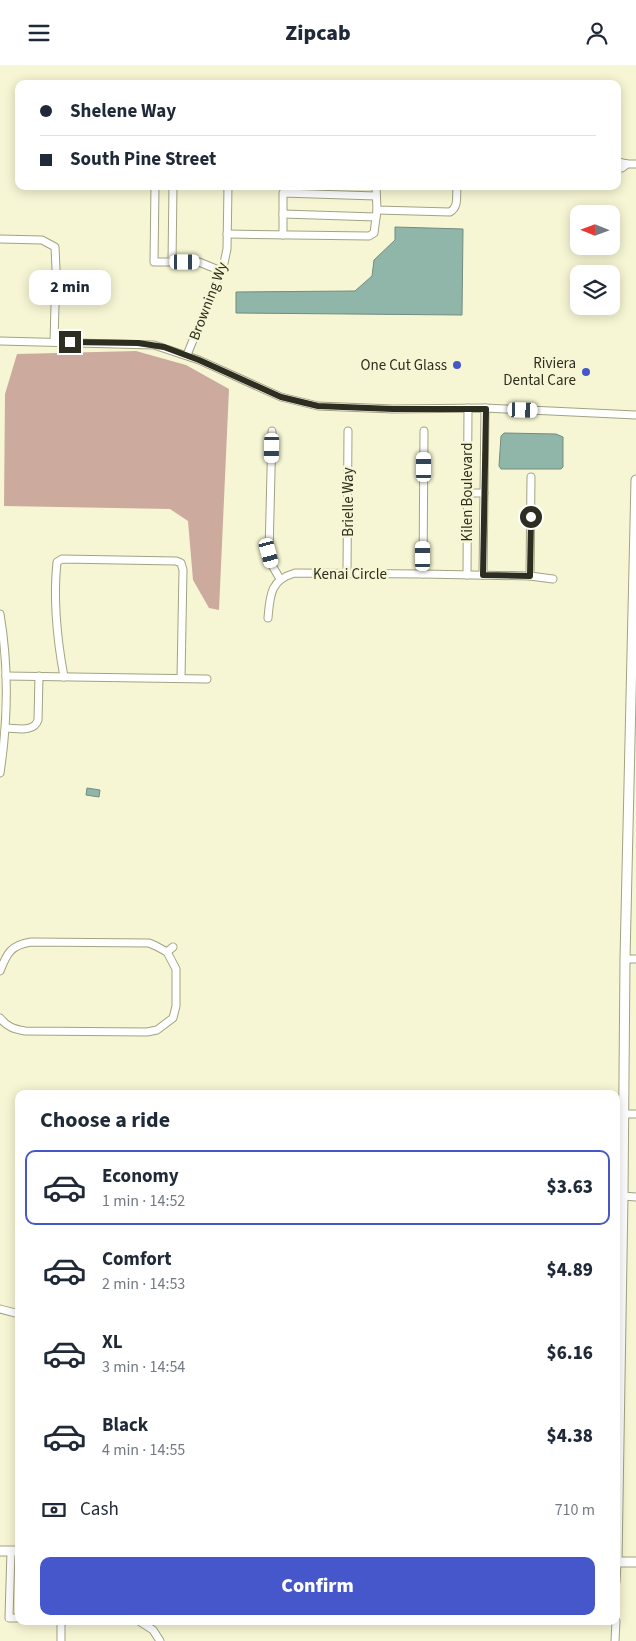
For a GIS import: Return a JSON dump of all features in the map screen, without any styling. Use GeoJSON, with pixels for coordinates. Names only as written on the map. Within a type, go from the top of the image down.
{"type":"FeatureCollection","features":[{"type":"Feature","properties":{"kind":"street"},"geometry":{"type":"LineString","coordinates":[[621,163],[627,165]]}},
{"type":"Feature","properties":{"kind":"street"},"geometry":{"type":"LineString","coordinates":[[621,168],[636,164]]}},
{"type":"Feature","properties":{"kind":"street"},"geometry":{"type":"LineString","coordinates":[[155,190],[154,263],[199,262],[221,271]]}},
{"type":"Feature","properties":{"kind":"street"},"geometry":{"type":"LineString","coordinates":[[172,262],[173,190]]}},
{"type":"Feature","properties":{"kind":"street","name":"Browning Wy"},"geometry":{"type":"LineString","coordinates":[[187,355],[221,271],[227,249],[228,190]]}},
{"type":"Feature","properties":{"kind":"street"},"geometry":{"type":"LineString","coordinates":[[228,234],[369,236],[374,233],[377,213],[376,190]]}},
{"type":"Feature","properties":{"kind":"street"},"geometry":{"type":"LineString","coordinates":[[283,214],[450,212],[456,205],[457,190]]}},
{"type":"Feature","properties":{"kind":"street"},"geometry":{"type":"LineString","coordinates":[[283,235],[283,193],[376,196]]}},
{"type":"Feature","properties":{"kind":"street"},"geometry":{"type":"LineString","coordinates":[[0,239],[42,240],[55,247],[54,341]]}},
{"type":"Feature","properties":{"kind":"street"},"geometry":{"type":"LineString","coordinates":[[0,341],[138,343],[164,347],[187,355],[281,397],[318,406],[393,409],[486,409],[636,415]]}},
{"type":"Feature","properties":{"kind":"street","name":"Kilen Boulevard"},"geometry":{"type":"LineString","coordinates":[[467,575],[468,409]]}},
{"type":"Feature","properties":{"kind":"street","name":"Kilen Boulevard"},"geometry":{"type":"LineString","coordinates":[[483,575],[486,409]]}},
{"type":"Feature","properties":{"kind":"street"},"geometry":{"type":"LineString","coordinates":[[268,618],[270,596],[274,585],[280,579],[273,567],[269,553],[272,431]]}},
{"type":"Feature","properties":{"kind":"street","name":"Brielle Way"},"geometry":{"type":"LineString","coordinates":[[347,573],[348,431]]}},
{"type":"Feature","properties":{"kind":"street"},"geometry":{"type":"LineString","coordinates":[[423,574],[424,431]]}},
{"type":"Feature","properties":{"kind":"street"},"geometry":{"type":"LineString","coordinates":[[530,576],[531,477]]}},
{"type":"Feature","properties":{"kind":"street"},"geometry":{"type":"LineString","coordinates":[[620,1353],[625,959],[632,800],[636,481]]}},
{"type":"Feature","properties":{"kind":"street"},"geometry":{"type":"LineString","coordinates":[[467,493],[484,493]]}},
{"type":"Feature","properties":{"kind":"street"},"geometry":{"type":"LineString","coordinates":[[64,677],[57,628],[56,570],[57,562],[62,559],[176,561],[182,563],[181,679]]}},
{"type":"Feature","properties":{"kind":"street","name":"Kenai Circle"},"geometry":{"type":"LineString","coordinates":[[280,579],[295,573],[530,576],[553,579]]}},
{"type":"Feature","properties":{"kind":"street"},"geometry":{"type":"LineString","coordinates":[[0,615],[6,676],[6,728],[0,773]]}},
{"type":"Feature","properties":{"kind":"street"},"geometry":{"type":"LineString","coordinates":[[6,676],[208,679]]}},
{"type":"Feature","properties":{"kind":"street"},"geometry":{"type":"LineString","coordinates":[[6,728],[30,729],[36,725],[38,720],[39,676]]}},
{"type":"Feature","properties":{"kind":"street"},"geometry":{"type":"LineString","coordinates":[[0,971],[11,949],[30,941],[149,943],[170,949],[176,969],[176,1006],[173,1019],[168,1027],[147,1032],[25,1031],[13,1029],[0,1019]]}},
{"type":"Feature","properties":{"kind":"street"},"geometry":{"type":"LineString","coordinates":[[625,959],[636,959]]}},
{"type":"Feature","properties":{"kind":"street"},"geometry":{"type":"LineString","coordinates":[[623,1114],[636,1114]]}},
{"type":"Feature","properties":{"kind":"street"},"geometry":{"type":"LineString","coordinates":[[623,1196],[636,1197]]}},
{"type":"Feature","properties":{"kind":"street"},"geometry":{"type":"LineString","coordinates":[[0,1309],[15,1313]]}},
{"type":"Feature","properties":{"kind":"street"},"geometry":{"type":"LineString","coordinates":[[0,1551],[15,1551],[9,1618]]}},
{"type":"Feature","properties":{"kind":"street"},"geometry":{"type":"LineString","coordinates":[[620,1562],[636,1562]]}},
{"type":"Feature","properties":{"kind":"street"},"geometry":{"type":"LineString","coordinates":[[0,1618],[15,1618]]}},
{"type":"Feature","properties":{"kind":"street"},"geometry":{"type":"LineString","coordinates":[[61,1625],[61,1641]]}},
{"type":"Feature","properties":{"kind":"street"},"geometry":{"type":"LineString","coordinates":[[145,1625],[153,1630],[160,1641]]}},
{"type":"Feature","properties":{"kind":"street"},"geometry":{"type":"LineString","coordinates":[[615,1641],[616,1625]]}},
{"type":"Feature","properties":{"kind":"shaded area"},"geometry":{"type":"Polygon","coordinates":[[[136,351],[186,365],[229,389],[219,610],[209,608],[193,580],[188,521],[170,509],[4,506],[5,394],[17,354],[136,351]]]}},
{"type":"Feature","properties":{"kind":"water"},"geometry":{"type":"Polygon","coordinates":[[[395,227],[463,229],[462,315],[236,313],[236,292],[355,291],[372,276],[374,260],[395,240],[395,227]]]}},
{"type":"Feature","properties":{"kind":"water"},"geometry":{"type":"Polygon","coordinates":[[[504,433],[556,434],[563,437],[563,467],[561,469],[501,469],[499,466],[501,436],[504,433]]]}},
{"type":"Feature","properties":{"kind":"water"},"geometry":{"type":"Polygon","coordinates":[[[87,788],[100,790],[99,797],[86,795],[87,788]]]}},
{"type":"Feature","properties":{"kind":"place","name":"One Cut Glass"},"geometry":{"type":"Point","coordinates":[457,365]}},
{"type":"Feature","properties":{"kind":"place","name":"Riviera Dental Care"},"geometry":{"type":"Point","coordinates":[586,372]}},
{"type":"Feature","properties":{"kind":"route"},"geometry":{"type":"LineString","coordinates":[[70,342],[138,343],[164,347],[199,360],[281,397],[318,406],[393,409],[486,409],[483,575],[530,576],[531,517]]}}]}
